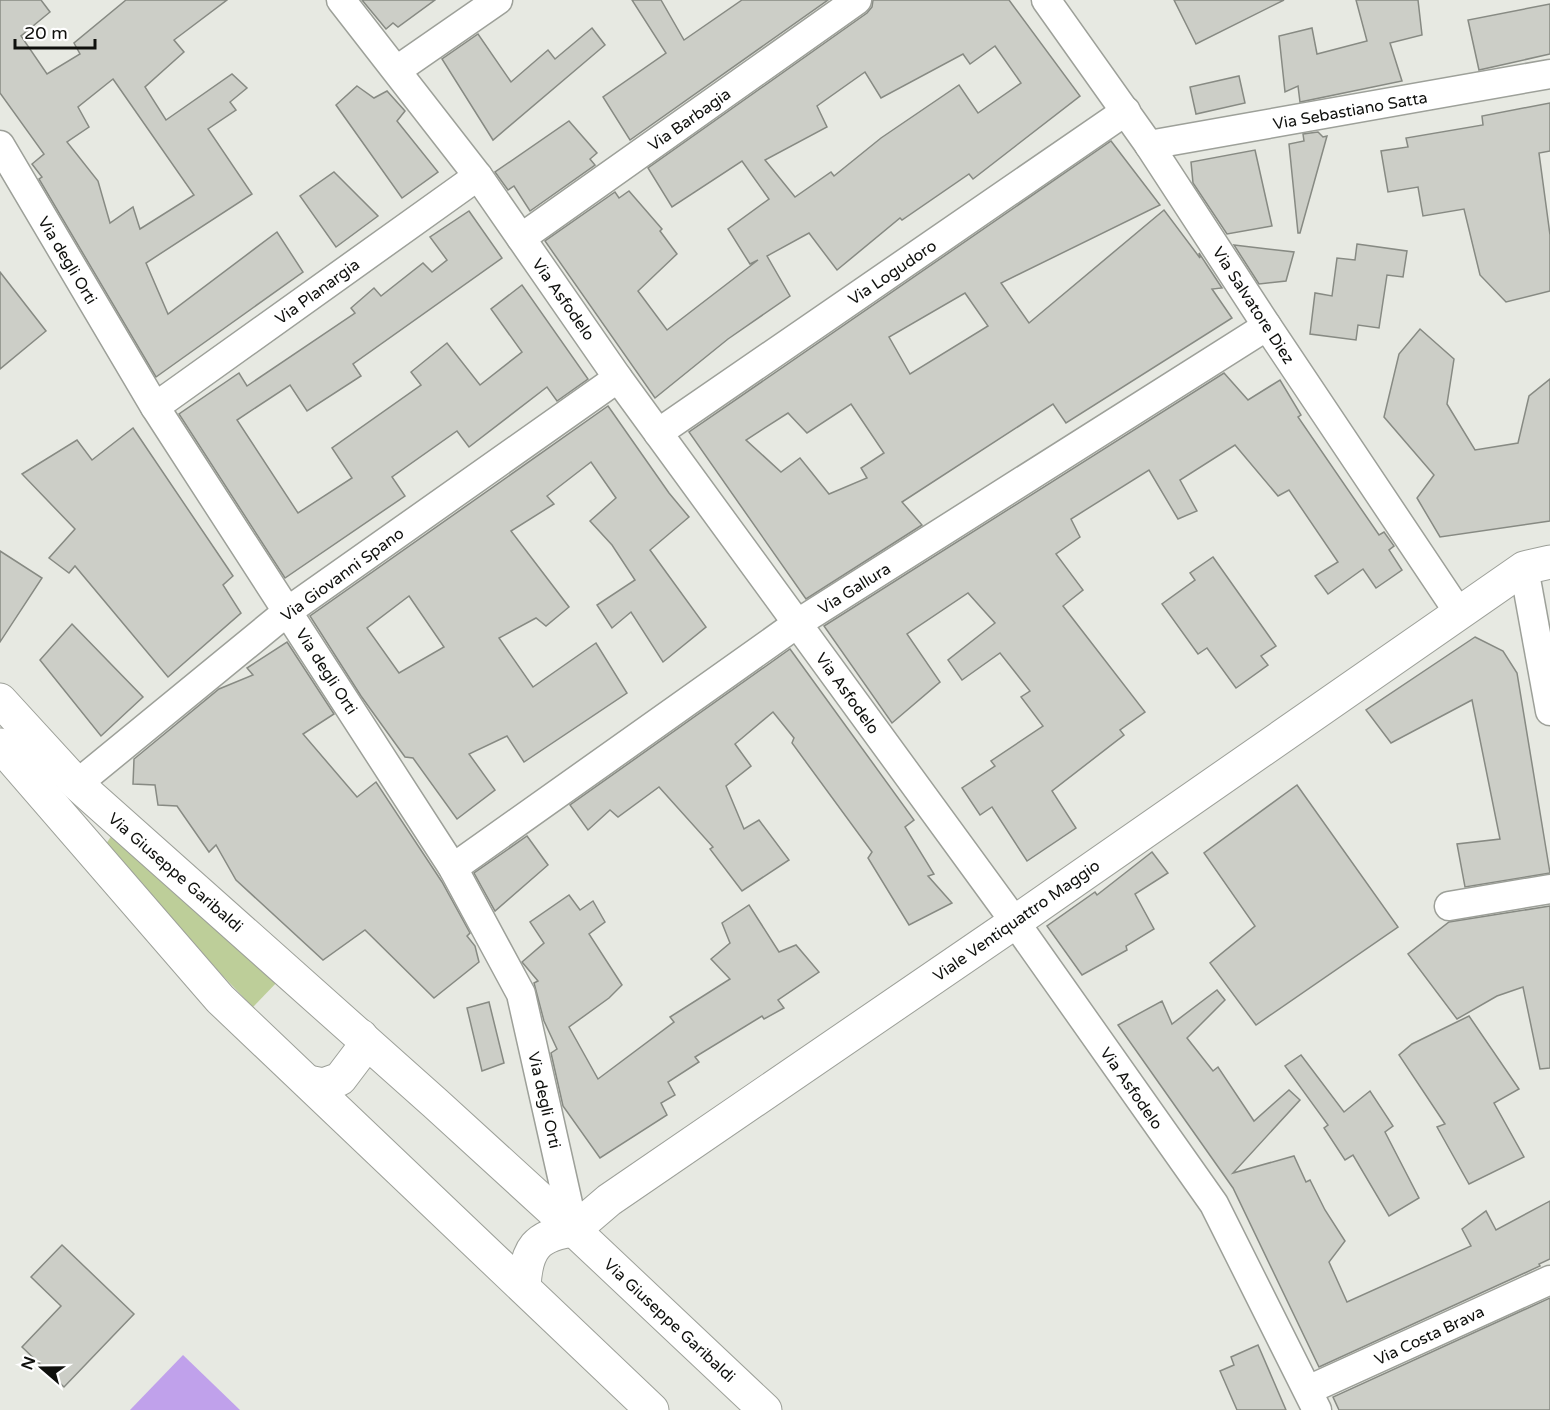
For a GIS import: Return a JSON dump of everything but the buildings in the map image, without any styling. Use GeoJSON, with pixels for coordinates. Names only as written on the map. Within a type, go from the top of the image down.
{"type":"FeatureCollection","features":[{"type":"Feature","properties":{"kind":"main road","name":"Viale Ventiquattro Maggio"},"geometry":{"type":"LineString","coordinates":[[574,1230],[609,1200],[1015,922],[1459,613],[1537,565]]}},
{"type":"Feature","properties":{"kind":"main road","name":"Via Giuseppe Garibaldi"},"geometry":{"type":"LineString","coordinates":[[0,700],[76,784],[394,1065],[765,1410]]}},
{"type":"Feature","properties":{"kind":"main road"},"geometry":{"type":"LineString","coordinates":[[0,745],[220,999],[652,1410]]}},
{"type":"Feature","properties":{"kind":"main road"},"geometry":{"type":"LineString","coordinates":[[94,853],[94,838],[99,830],[106,824],[124,826]]}},
{"type":"Feature","properties":{"kind":"main road"},"geometry":{"type":"LineString","coordinates":[[308,1082],[323,1084],[340,1079],[359,1057],[365,1046],[361,1036]]}},
{"type":"Feature","properties":{"kind":"main road"},"geometry":{"type":"LineString","coordinates":[[351,1122],[346,1107],[351,1094],[375,1067],[384,1063],[394,1065]]}},
{"type":"Feature","properties":{"kind":"main road"},"geometry":{"type":"LineString","coordinates":[[524,1287],[525,1264],[537,1244],[554,1233],[574,1230]]}},
{"type":"Feature","properties":{"kind":"street","name":"Via Asfodelo"},"geometry":{"type":"LineString","coordinates":[[341,0],[478,176],[618,378],[1015,922],[1214,1204],[1312,1400]]}},
{"type":"Feature","properties":{"kind":"street"},"geometry":{"type":"LineString","coordinates":[[397,70],[498,0]]}},
{"type":"Feature","properties":{"kind":"street","name":"Via Barbagia"},"geometry":{"type":"LineString","coordinates":[[521,238],[857,0]]}},
{"type":"Feature","properties":{"kind":"street","name":"Via Salvatore Diez"},"geometry":{"type":"LineString","coordinates":[[1046,0],[1149,145],[1459,613]]}},
{"type":"Feature","properties":{"kind":"street","name":"Via Sebastiano Satta"},"geometry":{"type":"LineString","coordinates":[[1149,145],[1550,74]]}},
{"type":"Feature","properties":{"kind":"street","name":"Via Logudoro"},"geometry":{"type":"LineString","coordinates":[[658,433],[1126,111]]}},
{"type":"Feature","properties":{"kind":"street","name":"Via degli Orti"},"geometry":{"type":"LineString","coordinates":[[0,145],[155,407],[453,868],[521,993],[574,1230]]}},
{"type":"Feature","properties":{"kind":"street","name":"Via Planargia"},"geometry":{"type":"LineString","coordinates":[[155,407],[478,176]]}},
{"type":"Feature","properties":{"kind":"street","name":"Via Gallura"},"geometry":{"type":"LineString","coordinates":[[453,868],[798,623],[1267,326]]}},
{"type":"Feature","properties":{"kind":"street","name":"Via Giovanni Spano"},"geometry":{"type":"LineString","coordinates":[[76,784],[288,610],[618,378]]}},
{"type":"Feature","properties":{"kind":"street"},"geometry":{"type":"LineString","coordinates":[[1537,565],[1550,711]]}},
{"type":"Feature","properties":{"kind":"street"},"geometry":{"type":"LineString","coordinates":[[1449,906],[1550,889]]}},
{"type":"Feature","properties":{"kind":"street","name":"Via Costa Brava"},"geometry":{"type":"LineString","coordinates":[[1312,1400],[1550,1280]]}},
{"type":"Feature","properties":{"kind":"green space"},"geometry":{"type":"Polygon","coordinates":[[[112,835],[280,979],[253,1007],[106,844],[112,835]]]}},
{"type":"Feature","properties":{"kind":"shaded area"},"geometry":{"type":"Polygon","coordinates":[[[183,1355],[240,1410],[130,1410],[183,1355]]]}}]}
